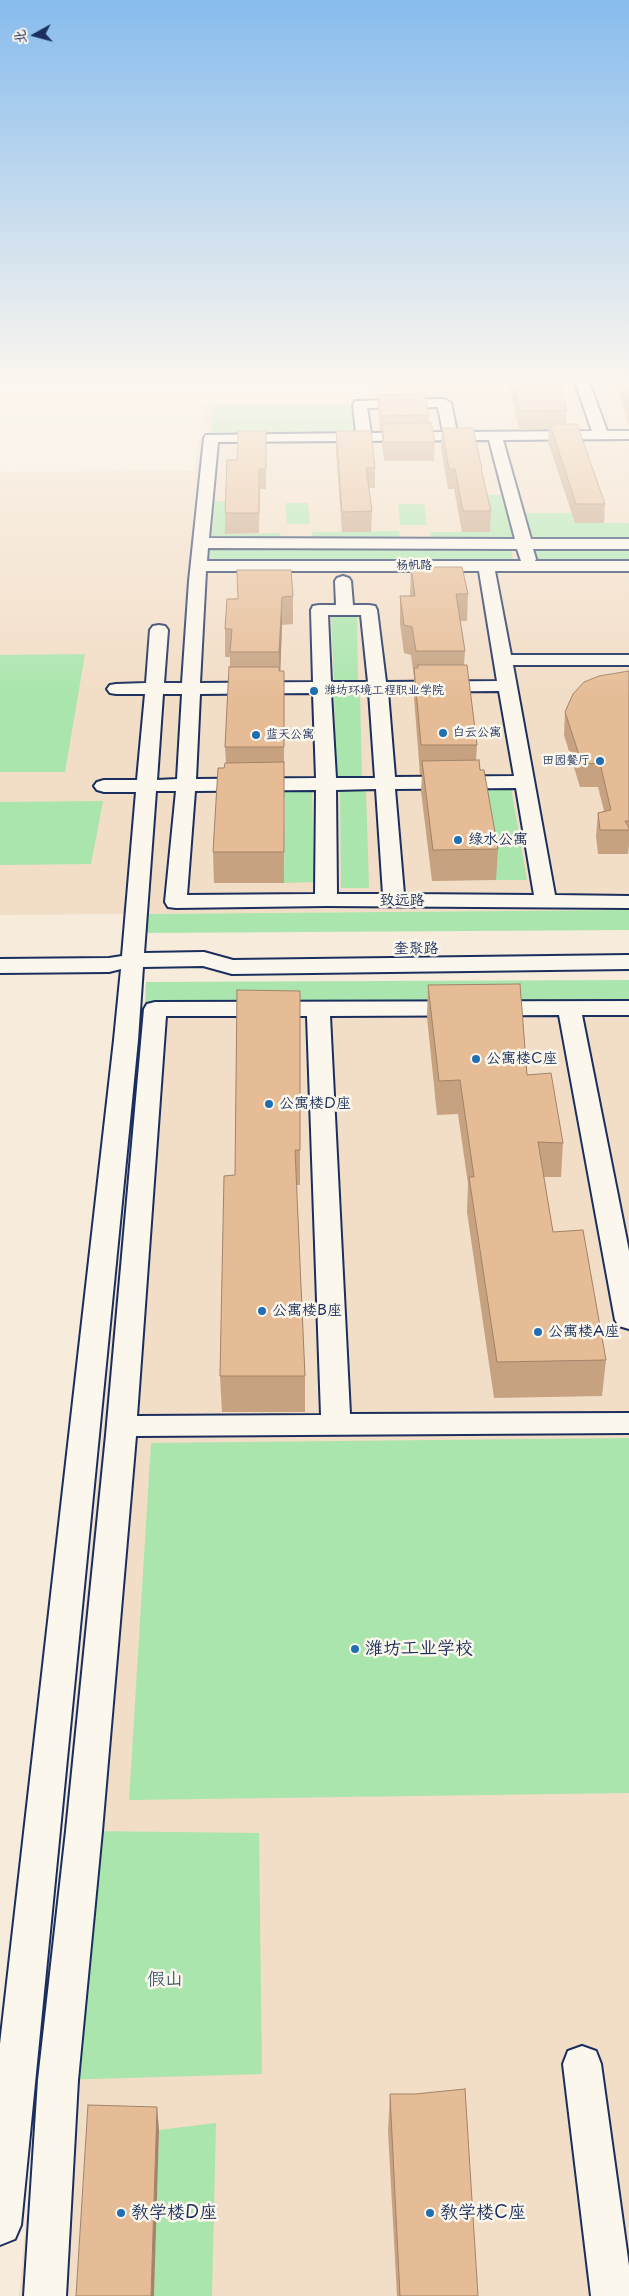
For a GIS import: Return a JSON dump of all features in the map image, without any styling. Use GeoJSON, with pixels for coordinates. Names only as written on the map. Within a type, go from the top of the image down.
{"type":"FeatureCollection","features":[{"type":"Feature","properties":{"kind":"street"},"geometry":{"type":"LineString","coordinates":[[186,784],[198,573],[206,486]]}},
{"type":"Feature","properties":{"kind":"street"},"geometry":{"type":"LineString","coordinates":[[508,486],[530,566]]}},
{"type":"Feature","properties":{"kind":"street"},"geometry":{"type":"LineString","coordinates":[[201,542],[629,544]]}},
{"type":"Feature","properties":{"kind":"street","name":"杨帆路"},"geometry":{"type":"LineString","coordinates":[[198,573],[488,574],[530,566],[629,566]]}},
{"type":"Feature","properties":{"kind":"street"},"geometry":{"type":"LineString","coordinates":[[198,573],[343,581],[488,574],[504,660],[523,782],[546,902]]}},
{"type":"Feature","properties":{"kind":"street"},"geometry":{"type":"LineString","coordinates":[[343,581],[345,610]]}},
{"type":"Feature","properties":{"kind":"street"},"geometry":{"type":"LineString","coordinates":[[326,900],[326,783],[319,610],[369,610],[378,686],[394,901]]}},
{"type":"Feature","properties":{"kind":"street"},"geometry":{"type":"LineString","coordinates":[[0,2225],[134,960],[159,630]]}},
{"type":"Feature","properties":{"kind":"street"},"geometry":{"type":"LineString","coordinates":[[504,660],[629,660]]}},
{"type":"Feature","properties":{"kind":"street"},"geometry":{"type":"LineString","coordinates":[[116,689],[508,686]]}},
{"type":"Feature","properties":{"kind":"street"},"geometry":{"type":"LineString","coordinates":[[104,786],[523,782]]}},
{"type":"Feature","properties":{"kind":"street","name":"致远路"},"geometry":{"type":"LineString","coordinates":[[186,784],[176,902],[326,900],[629,902]]}},
{"type":"Feature","properties":{"kind":"street","name":"奎聚路"},"geometry":{"type":"LineString","coordinates":[[204,960],[231,950],[629,947]]}},
{"type":"Feature","properties":{"kind":"street","name":"奎聚路"},"geometry":{"type":"LineString","coordinates":[[0,966],[109,965],[134,960],[204,960],[232,967],[629,962]]}},
{"type":"Feature","properties":{"kind":"street"},"geometry":{"type":"LineString","coordinates":[[569,1008],[629,1320]]}},
{"type":"Feature","properties":{"kind":"street"},"geometry":{"type":"LineString","coordinates":[[45,2296],[58,2080],[85,1822],[122,1426],[155,1009],[629,1008]]}},
{"type":"Feature","properties":{"kind":"street"},"geometry":{"type":"LineString","coordinates":[[318,1010],[336,1424]]}},
{"type":"Feature","properties":{"kind":"street"},"geometry":{"type":"LineString","coordinates":[[122,1426],[629,1423]]}},
{"type":"Feature","properties":{"kind":"street"},"geometry":{"type":"LineString","coordinates":[[582,2064],[612,2296]]}},
{"type":"Feature","properties":{"kind":"shaded area","name":"潍坊环境工程职业学院"},"geometry":{"type":"Polygon","coordinates":[[[0,486],[629,486],[629,910],[0,915],[0,486]]]}},
{"type":"Feature","properties":{"kind":"shaded area","name":"潍坊工业学校"},"geometry":{"type":"Polygon","coordinates":[[[629,1000],[629,2296],[19,2296],[144,1002],[629,1000]]]}},
{"type":"Feature","properties":{"kind":"green space"},"geometry":{"type":"Polygon","coordinates":[[[481,495],[503,495],[514,538],[431,538],[430,532],[489,532],[481,495]]]}},
{"type":"Feature","properties":{"kind":"green space"},"geometry":{"type":"Polygon","coordinates":[[[214,501],[227,501],[226,534],[280,533],[281,538],[212,538],[214,501]]]}},
{"type":"Feature","properties":{"kind":"green space"},"geometry":{"type":"Polygon","coordinates":[[[285,503],[308,503],[310,524],[287,524],[285,503]]]}},
{"type":"Feature","properties":{"kind":"green space"},"geometry":{"type":"Polygon","coordinates":[[[398,504],[424,504],[427,525],[400,525],[398,504]]]}},
{"type":"Feature","properties":{"kind":"green space"},"geometry":{"type":"Polygon","coordinates":[[[522,513],[572,513],[575,523],[629,523],[629,539],[529,538],[522,513]]]}},
{"type":"Feature","properties":{"kind":"green space"},"geometry":{"type":"Polygon","coordinates":[[[399,531],[400,538],[313,538],[312,532],[399,531]]]}},
{"type":"Feature","properties":{"kind":"green space"},"geometry":{"type":"Polygon","coordinates":[[[532,547],[629,547],[629,562],[535,562],[532,547]]]}},
{"type":"Feature","properties":{"kind":"green space"},"geometry":{"type":"Polygon","coordinates":[[[210,548],[511,549],[513,562],[209,561],[210,548]]]}},
{"type":"Feature","properties":{"kind":"green space"},"geometry":{"type":"Polygon","coordinates":[[[357,612],[358,682],[334,681],[331,613],[357,612]]]}},
{"type":"Feature","properties":{"kind":"green space"},"geometry":{"type":"Polygon","coordinates":[[[85,654],[65,772],[0,772],[0,655],[85,654]]]}},
{"type":"Feature","properties":{"kind":"green space"},"geometry":{"type":"Polygon","coordinates":[[[334,690],[360,690],[362,780],[336,780],[334,690]]]}},
{"type":"Feature","properties":{"kind":"green space"},"geometry":{"type":"Polygon","coordinates":[[[255,788],[312,788],[314,882],[284,883],[285,798],[254,798],[255,788]]]}},
{"type":"Feature","properties":{"kind":"green space"},"geometry":{"type":"Polygon","coordinates":[[[462,788],[511,788],[527,880],[496,880],[482,800],[462,788]]]}},
{"type":"Feature","properties":{"kind":"green space"},"geometry":{"type":"Polygon","coordinates":[[[340,791],[366,791],[369,888],[341,888],[340,791]]]}},
{"type":"Feature","properties":{"kind":"green space"},"geometry":{"type":"Polygon","coordinates":[[[103,801],[91,864],[0,865],[0,802],[103,801]]]}},
{"type":"Feature","properties":{"kind":"green space"},"geometry":{"type":"Polygon","coordinates":[[[629,910],[629,930],[142,933],[143,914],[629,910]]]}},
{"type":"Feature","properties":{"kind":"green space"},"geometry":{"type":"Polygon","coordinates":[[[629,980],[629,1000],[145,1002],[146,982],[629,980]]]}},
{"type":"Feature","properties":{"kind":"green space"},"geometry":{"type":"Polygon","coordinates":[[[629,1438],[629,1793],[129,1800],[151,1443],[629,1438]]]}},
{"type":"Feature","properties":{"kind":"green space","name":"假山"},"geometry":{"type":"Polygon","coordinates":[[[84,1831],[259,1833],[262,2074],[58,2080],[84,1831]]]}},
{"type":"Feature","properties":{"kind":"green space"},"geometry":{"type":"Polygon","coordinates":[[[216,2123],[212,2296],[154,2296],[159,2130],[216,2123]]]}},
{"type":"Feature","properties":{"kind":"building"},"geometry":{"type":"Polygon","coordinates":[[[226,486],[259,486],[259,513],[225,513],[226,486]]]}},
{"type":"Feature","properties":{"kind":"building"},"geometry":{"type":"Polygon","coordinates":[[[340,486],[369,486],[372,511],[342,512],[340,486]]]}},
{"type":"Feature","properties":{"kind":"building"},"geometry":{"type":"Polygon","coordinates":[[[458,486],[485,486],[491,511],[463,511],[458,486]]]}},
{"type":"Feature","properties":{"kind":"building"},"geometry":{"type":"Polygon","coordinates":[[[570,486],[599,486],[605,504],[576,504],[570,486]]]}},
{"type":"Feature","properties":{"kind":"building"},"geometry":{"type":"Polygon","coordinates":[[[411,567],[462,567],[468,594],[456,594],[465,651],[416,651],[412,627],[404,625],[400,596],[415,596],[411,567]]]}},
{"type":"Feature","properties":{"kind":"building"},"geometry":{"type":"Polygon","coordinates":[[[237,570],[291,570],[293,596],[282,597],[279,652],[230,652],[232,629],[225,629],[227,599],[238,599],[237,570]]]}},
{"type":"Feature","properties":{"kind":"building"},"geometry":{"type":"Polygon","coordinates":[[[418,665],[467,665],[477,745],[421,745],[414,668],[418,668],[418,665]]]}},
{"type":"Feature","properties":{"kind":"building"},"geometry":{"type":"Polygon","coordinates":[[[229,667],[279,667],[279,671],[284,671],[284,747],[225,747],[229,667]]]}},
{"type":"Feature","properties":{"kind":"building","name":"田园餐厅"},"geometry":{"type":"Polygon","coordinates":[[[629,671],[629,821],[625,821],[629,830],[600,830],[598,813],[611,810],[600,763],[582,764],[565,712],[573,694],[584,682],[599,676],[629,671]]]}},
{"type":"Feature","properties":{"kind":"building"},"geometry":{"type":"Polygon","coordinates":[[[479,760],[480,770],[484,770],[498,849],[433,850],[422,761],[479,760]]]}},
{"type":"Feature","properties":{"kind":"building"},"geometry":{"type":"Polygon","coordinates":[[[284,762],[284,852],[213,852],[218,768],[224,768],[225,763],[284,762]]]}},
{"type":"Feature","properties":{"kind":"building"},"geometry":{"type":"Polygon","coordinates":[[[520,984],[527,1075],[551,1073],[563,1143],[538,1142],[553,1232],[583,1230],[606,1360],[497,1362],[469,1177],[474,1177],[460,1080],[439,1081],[428,985],[520,984]]]}},
{"type":"Feature","properties":{"kind":"building"},"geometry":{"type":"Polygon","coordinates":[[[237,990],[300,991],[300,1150],[295,1150],[305,1376],[220,1376],[224,1176],[235,1175],[237,990]]]}},
{"type":"Feature","properties":{"kind":"building","name":"教学楼C座"},"geometry":{"type":"Polygon","coordinates":[[[465,2089],[478,2296],[400,2296],[390,2094],[415,2094],[465,2089]]]}},
{"type":"Feature","properties":{"kind":"building","name":"教学楼D座"},"geometry":{"type":"Polygon","coordinates":[[[88,2105],[157,2107],[151,2296],[76,2296],[88,2105]]]}},
{"type":"Feature","properties":{"kind":"place","name":"潍坊环境工程职业学院"},"geometry":{"type":"Point","coordinates":[314,691]}},
{"type":"Feature","properties":{"kind":"place","name":"白云公寓"},"geometry":{"type":"Point","coordinates":[443,733]}},
{"type":"Feature","properties":{"kind":"place","name":"蓝天公寓"},"geometry":{"type":"Point","coordinates":[256,735]}},
{"type":"Feature","properties":{"kind":"place","name":"田园餐厅"},"geometry":{"type":"Point","coordinates":[600,761]}},
{"type":"Feature","properties":{"kind":"place","name":"绿水公寓"},"geometry":{"type":"Point","coordinates":[458,840]}},
{"type":"Feature","properties":{"kind":"place","name":"公寓楼C座"},"geometry":{"type":"Point","coordinates":[476,1059]}},
{"type":"Feature","properties":{"kind":"place","name":"公寓楼D座"},"geometry":{"type":"Point","coordinates":[269,1104]}},
{"type":"Feature","properties":{"kind":"place","name":"公寓楼B座"},"geometry":{"type":"Point","coordinates":[262,1311]}},
{"type":"Feature","properties":{"kind":"place","name":"公寓楼A座"},"geometry":{"type":"Point","coordinates":[538,1332]}},
{"type":"Feature","properties":{"kind":"place","name":"潍坊工业学校"},"geometry":{"type":"Point","coordinates":[355,1649]}},
{"type":"Feature","properties":{"kind":"place","name":"教学楼D座"},"geometry":{"type":"Point","coordinates":[121,2213]}},
{"type":"Feature","properties":{"kind":"place","name":"教学楼C座"},"geometry":{"type":"Point","coordinates":[430,2213]}}]}
